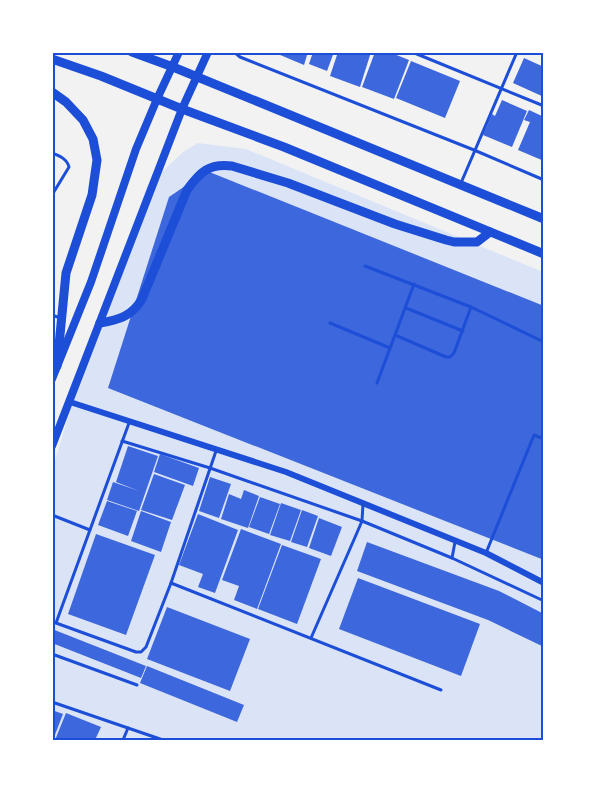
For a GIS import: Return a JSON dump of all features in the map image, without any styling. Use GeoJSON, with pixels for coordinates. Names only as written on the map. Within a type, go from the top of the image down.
{"type":"FeatureCollection","features":[{"type":"Feature","properties":{"kind":"main road"},"geometry":{"type":"LineString","coordinates":[[132,52],[543,219]]}},
{"type":"Feature","properties":{"kind":"main road"},"geometry":{"type":"LineString","coordinates":[[52,379],[91,282],[136,149],[179,52]]}},
{"type":"Feature","properties":{"kind":"main road"},"geometry":{"type":"LineString","coordinates":[[52,446],[182,109],[208,52]]}},
{"type":"Feature","properties":{"kind":"main road"},"geometry":{"type":"LineString","coordinates":[[52,59],[284,147],[543,254]]}},
{"type":"Feature","properties":{"kind":"main road"},"geometry":{"type":"LineString","coordinates":[[52,92],[84,120],[93,139],[97,160],[92,195],[66,273],[57,317],[57,366]]}},
{"type":"Feature","properties":{"kind":"main road"},"geometry":{"type":"LineString","coordinates":[[100,323],[119,320],[137,308],[187,190],[204,170],[214,167],[232,166],[288,183],[395,224],[454,242],[477,242],[490,232]]}},
{"type":"Feature","properties":{"kind":"street"},"geometry":{"type":"LineString","coordinates":[[70,402],[286,472],[486,553],[543,583]]}},
{"type":"Feature","properties":{"kind":"lane"},"geometry":{"type":"LineString","coordinates":[[234,52],[240,57],[474,150],[543,180]]}},
{"type":"Feature","properties":{"kind":"lane"},"geometry":{"type":"LineString","coordinates":[[412,52],[543,106]]}},
{"type":"Feature","properties":{"kind":"lane"},"geometry":{"type":"LineString","coordinates":[[460,184],[517,52]]}},
{"type":"Feature","properties":{"kind":"lane"},"geometry":{"type":"LineString","coordinates":[[52,153],[68,162],[69,167],[52,195]]}},
{"type":"Feature","properties":{"kind":"lane"},"geometry":{"type":"LineString","coordinates":[[365,266],[471,307],[543,342]]}},
{"type":"Feature","properties":{"kind":"lane"},"geometry":{"type":"LineString","coordinates":[[377,383],[414,285]]}},
{"type":"Feature","properties":{"kind":"lane"},"geometry":{"type":"LineString","coordinates":[[395,335],[450,357],[454,353],[471,307]]}},
{"type":"Feature","properties":{"kind":"lane"},"geometry":{"type":"LineString","coordinates":[[406,308],[463,331]]}},
{"type":"Feature","properties":{"kind":"lane"},"geometry":{"type":"LineString","coordinates":[[330,323],[390,348]]}},
{"type":"Feature","properties":{"kind":"lane"},"geometry":{"type":"LineString","coordinates":[[129,421],[56,622],[136,652],[141,652],[146,647],[171,583],[217,449]]}},
{"type":"Feature","properties":{"kind":"lane"},"geometry":{"type":"LineString","coordinates":[[486,553],[534,435],[543,439]]}},
{"type":"Feature","properties":{"kind":"lane"},"geometry":{"type":"LineString","coordinates":[[122,441],[210,468],[362,521],[452,558],[543,601]]}},
{"type":"Feature","properties":{"kind":"lane"},"geometry":{"type":"LineString","coordinates":[[311,638],[362,521],[363,504]]}},
{"type":"Feature","properties":{"kind":"lane"},"geometry":{"type":"LineString","coordinates":[[52,515],[90,530]]}},
{"type":"Feature","properties":{"kind":"lane"},"geometry":{"type":"LineString","coordinates":[[452,558],[455,540]]}},
{"type":"Feature","properties":{"kind":"lane"},"geometry":{"type":"LineString","coordinates":[[171,583],[441,690]]}},
{"type":"Feature","properties":{"kind":"lane"},"geometry":{"type":"LineString","coordinates":[[52,654],[136,685]]}},
{"type":"Feature","properties":{"kind":"lane"},"geometry":{"type":"LineString","coordinates":[[52,702],[163,741]]}},
{"type":"Feature","properties":{"kind":"lane"},"geometry":{"type":"LineString","coordinates":[[123,741],[128,728]]}},
{"type":"Feature","properties":{"kind":"shaded area"},"geometry":{"type":"Polygon","coordinates":[[[198,143],[246,149],[543,272],[543,740],[53,740],[52,471],[72,403],[147,186],[183,152],[198,143]]]}},
{"type":"Feature","properties":{"kind":"building"},"geometry":{"type":"Polygon","coordinates":[[[273,52],[308,52],[304,65],[273,52]]]}},
{"type":"Feature","properties":{"kind":"building"},"geometry":{"type":"Polygon","coordinates":[[[313,52],[334,52],[327,71],[309,64],[313,52]]]}},
{"type":"Feature","properties":{"kind":"building"},"geometry":{"type":"Polygon","coordinates":[[[338,52],[371,52],[360,87],[330,76],[338,52]]]}},
{"type":"Feature","properties":{"kind":"building"},"geometry":{"type":"Polygon","coordinates":[[[375,52],[389,52],[409,60],[394,99],[362,87],[375,52]]]}},
{"type":"Feature","properties":{"kind":"building"},"geometry":{"type":"Polygon","coordinates":[[[524,58],[544,67],[544,97],[513,83],[524,58]]]}},
{"type":"Feature","properties":{"kind":"building"},"geometry":{"type":"Polygon","coordinates":[[[411,61],[460,81],[445,118],[396,98],[411,61]]]}},
{"type":"Feature","properties":{"kind":"building"},"geometry":{"type":"Polygon","coordinates":[[[502,100],[527,111],[512,147],[483,135],[492,114],[495,116],[502,100]]]}},
{"type":"Feature","properties":{"kind":"building"},"geometry":{"type":"Polygon","coordinates":[[[529,110],[544,117],[544,161],[518,150],[530,122],[524,120],[529,110]]]}},
{"type":"Feature","properties":{"kind":"building"},"geometry":{"type":"Polygon","coordinates":[[[207,171],[544,306],[544,560],[108,388],[169,197],[207,171]]]}},
{"type":"Feature","properties":{"kind":"building"},"geometry":{"type":"Polygon","coordinates":[[[128,446],[158,456],[139,511],[107,500],[113,482],[139,491],[116,482],[128,446]]]}},
{"type":"Feature","properties":{"kind":"building"},"geometry":{"type":"Polygon","coordinates":[[[160,454],[199,468],[193,486],[154,472],[160,454]]]}},
{"type":"Feature","properties":{"kind":"building"},"geometry":{"type":"Polygon","coordinates":[[[154,474],[185,485],[172,520],[141,510],[154,474]]]}},
{"type":"Feature","properties":{"kind":"building"},"geometry":{"type":"Polygon","coordinates":[[[210,477],[231,484],[219,518],[199,511],[210,477]]]}},
{"type":"Feature","properties":{"kind":"building"},"geometry":{"type":"Polygon","coordinates":[[[244,490],[259,496],[248,528],[221,519],[229,494],[241,499],[244,490]]]}},
{"type":"Feature","properties":{"kind":"building"},"geometry":{"type":"Polygon","coordinates":[[[260,497],[280,504],[269,534],[249,527],[260,497]]]}},
{"type":"Feature","properties":{"kind":"building"},"geometry":{"type":"Polygon","coordinates":[[[107,501],[137,511],[128,536],[98,525],[107,501]]]}},
{"type":"Feature","properties":{"kind":"building"},"geometry":{"type":"Polygon","coordinates":[[[281,503],[301,510],[290,541],[270,535],[281,503]]]}},
{"type":"Feature","properties":{"kind":"building"},"geometry":{"type":"Polygon","coordinates":[[[302,510],[318,516],[307,547],[291,542],[302,510]]]}},
{"type":"Feature","properties":{"kind":"building"},"geometry":{"type":"Polygon","coordinates":[[[141,511],[171,522],[161,552],[131,541],[141,511]]]}},
{"type":"Feature","properties":{"kind":"building"},"geometry":{"type":"Polygon","coordinates":[[[198,514],[238,530],[215,593],[198,587],[203,574],[179,565],[198,514]]]}},
{"type":"Feature","properties":{"kind":"building"},"geometry":{"type":"Polygon","coordinates":[[[319,518],[342,527],[331,556],[309,548],[319,518]]]}},
{"type":"Feature","properties":{"kind":"building"},"geometry":{"type":"Polygon","coordinates":[[[241,529],[281,544],[257,609],[234,600],[239,586],[222,580],[241,529]]]}},
{"type":"Feature","properties":{"kind":"building"},"geometry":{"type":"Polygon","coordinates":[[[96,534],[155,555],[126,635],[68,614],[96,534]]]}},
{"type":"Feature","properties":{"kind":"building"},"geometry":{"type":"Polygon","coordinates":[[[367,542],[499,591],[544,614],[544,647],[488,620],[357,571],[367,542]]]}},
{"type":"Feature","properties":{"kind":"building"},"geometry":{"type":"Polygon","coordinates":[[[282,545],[321,559],[297,624],[258,609],[282,545]]]}},
{"type":"Feature","properties":{"kind":"building"},"geometry":{"type":"Polygon","coordinates":[[[358,578],[480,624],[461,676],[339,629],[358,578]]]}},
{"type":"Feature","properties":{"kind":"building"},"geometry":{"type":"Polygon","coordinates":[[[167,607],[250,639],[230,691],[147,659],[167,607]]]}},
{"type":"Feature","properties":{"kind":"building"},"geometry":{"type":"Polygon","coordinates":[[[52,629],[146,666],[141,678],[52,643],[52,629]]]}},
{"type":"Feature","properties":{"kind":"building"},"geometry":{"type":"Polygon","coordinates":[[[147,666],[244,705],[237,722],[140,683],[147,666]]]}},
{"type":"Feature","properties":{"kind":"building"},"geometry":{"type":"Polygon","coordinates":[[[52,710],[63,714],[53,740],[52,740],[52,710]]]}},
{"type":"Feature","properties":{"kind":"building"},"geometry":{"type":"Polygon","coordinates":[[[66,713],[101,727],[95,740],[55,740],[66,713]]]}}]}
